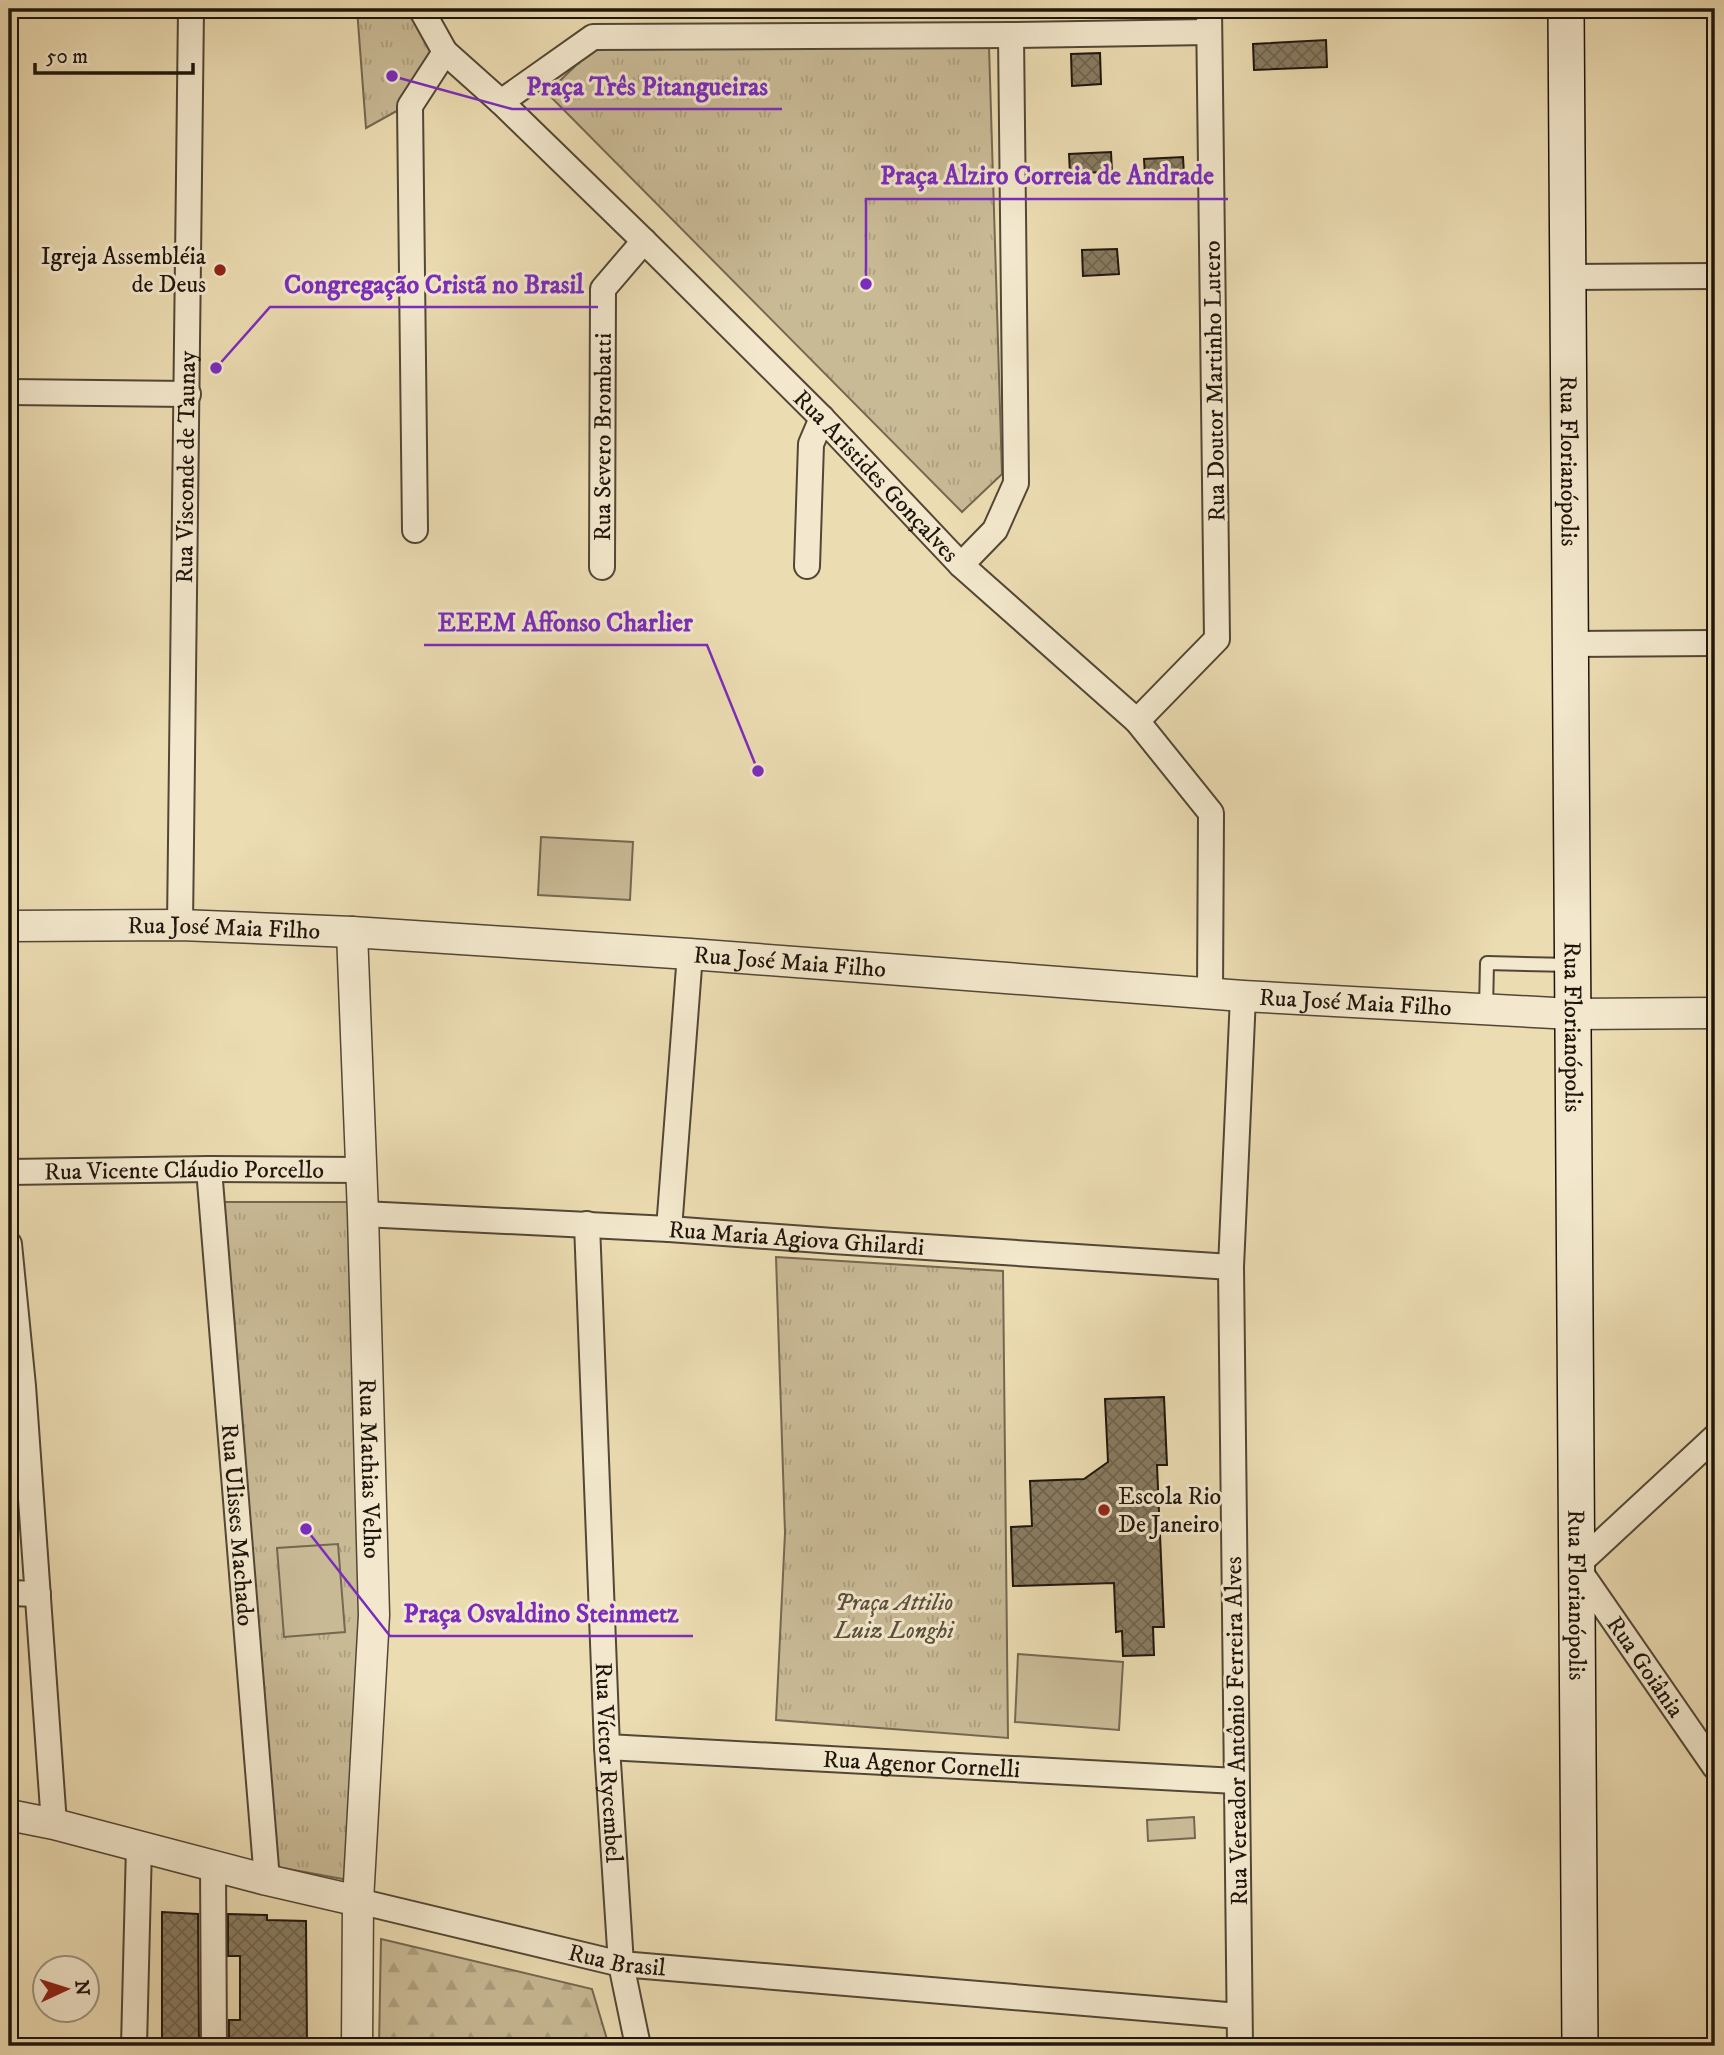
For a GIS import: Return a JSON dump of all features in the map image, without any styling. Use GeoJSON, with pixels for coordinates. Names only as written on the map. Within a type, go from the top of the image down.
{"type":"FeatureCollection","features":[{"type":"Feature","properties":{"kind":"main road","name":"Rua Florianópolis"},"geometry":{"type":"LineString","coordinates":[[1566,9],[1580,2046]]}},
{"type":"Feature","properties":{"kind":"street","name":"Rua Visconde de Taunay"},"geometry":{"type":"LineString","coordinates":[[180,925],[191,9]]}},
{"type":"Feature","properties":{"kind":"street","name":"Rua Aristides Gonçalves"},"geometry":{"type":"LineString","coordinates":[[421,9],[444,52],[501,102],[644,241],[822,418],[961,565],[1137,721],[1211,813],[1210,993]]}},
{"type":"Feature","properties":{"kind":"street"},"geometry":{"type":"LineString","coordinates":[[501,102],[593,37],[1011,36],[1209,20]]}},
{"type":"Feature","properties":{"kind":"street","name":"Rua Doutor Martinho Lutero"},"geometry":{"type":"LineString","coordinates":[[1137,721],[1217,639],[1209,20]]}},
{"type":"Feature","properties":{"kind":"street"},"geometry":{"type":"LineString","coordinates":[[961,565],[995,530],[1016,483],[1011,36]]}},
{"type":"Feature","properties":{"kind":"street"},"geometry":{"type":"LineString","coordinates":[[415,530],[410,106],[444,52]]}},
{"type":"Feature","properties":{"kind":"street","name":"Rua Severo Brombatti"},"geometry":{"type":"LineString","coordinates":[[602,567],[603,289],[644,241]]}},
{"type":"Feature","properties":{"kind":"street"},"geometry":{"type":"LineString","coordinates":[[1568,277],[1715,276]]}},
{"type":"Feature","properties":{"kind":"street"},"geometry":{"type":"LineString","coordinates":[[9,392],[188,394]]}},
{"type":"Feature","properties":{"kind":"street"},"geometry":{"type":"LineString","coordinates":[[807,566],[811,444],[822,418]]}},
{"type":"Feature","properties":{"kind":"street"},"geometry":{"type":"LineString","coordinates":[[1570,644],[1715,643]]}},
{"type":"Feature","properties":{"kind":"street","name":"Rua José Maia Filho"},"geometry":{"type":"LineString","coordinates":[[9,926],[180,925],[352,932],[690,954],[1243,996],[1572,1014],[1715,1013]]}},
{"type":"Feature","properties":{"kind":"street","name":"Rua Mathias Velho"},"geometry":{"type":"LineString","coordinates":[[352,932],[363,1214],[373,1615],[358,1901],[357,2046]]}},
{"type":"Feature","properties":{"kind":"street"},"geometry":{"type":"LineString","coordinates":[[668,1229],[690,954]]}},
{"type":"Feature","properties":{"kind":"street","name":"Rua Vereador Antônio Ferreira Alves"},"geometry":{"type":"LineString","coordinates":[[1240,2046],[1231,1267],[1243,996]]}},
{"type":"Feature","properties":{"kind":"street","name":"Rua Ulisses Machado"},"geometry":{"type":"LineString","coordinates":[[209,1169],[267,1880]]}},
{"type":"Feature","properties":{"kind":"street","name":"Rua Vicente Cláudio Porcello"},"geometry":{"type":"LineString","coordinates":[[9,1172],[360,1170]]}},
{"type":"Feature","properties":{"kind":"street","name":"Rua Maria Agiova Ghilardi"},"geometry":{"type":"LineString","coordinates":[[363,1214],[587,1224],[1231,1267]]}},
{"type":"Feature","properties":{"kind":"street","name":"Rua Víctor Rycembel"},"geometry":{"type":"LineString","coordinates":[[587,1224],[607,1747],[621,1964],[638,2046]]}},
{"type":"Feature","properties":{"kind":"street"},"geometry":{"type":"LineString","coordinates":[[9,1244],[16,1386],[38,1594],[54,1824]]}},
{"type":"Feature","properties":{"kind":"street"},"geometry":{"type":"LineString","coordinates":[[1576,1566],[1715,1437]]}},
{"type":"Feature","properties":{"kind":"street","name":"Rua Goiânia"},"geometry":{"type":"LineString","coordinates":[[1576,1566],[1715,1767]]}},
{"type":"Feature","properties":{"kind":"street"},"geometry":{"type":"LineString","coordinates":[[9,1593],[38,1594]]}},
{"type":"Feature","properties":{"kind":"street","name":"Rua Agenor Cornelli"},"geometry":{"type":"LineString","coordinates":[[607,1747],[1236,1781]]}},
{"type":"Feature","properties":{"kind":"street","name":"Rua Brasil"},"geometry":{"type":"LineString","coordinates":[[9,1815],[54,1824],[267,1880],[621,1964],[1240,2015]]}},
{"type":"Feature","properties":{"kind":"street"},"geometry":{"type":"LineString","coordinates":[[134,2046],[139,1846]]}},
{"type":"Feature","properties":{"kind":"street"},"geometry":{"type":"LineString","coordinates":[[214,1866],[214,2046]]}},
{"type":"Feature","properties":{"kind":"lane"},"geometry":{"type":"LineString","coordinates":[[1486,1009],[1487,963],[1571,965]]}},
{"type":"Feature","properties":{"kind":"green space"},"geometry":{"type":"Polygon","coordinates":[[[357,9],[407,9],[438,46],[404,107],[366,128],[357,9]]]}},
{"type":"Feature","properties":{"kind":"green space"},"geometry":{"type":"Polygon","coordinates":[[[989,46],[1002,474],[962,512],[547,93],[593,49],[989,46]]]}},
{"type":"Feature","properties":{"kind":"green space"},"geometry":{"type":"Polygon","coordinates":[[[541,837],[633,842],[630,900],[538,895],[541,837]]]}},
{"type":"Feature","properties":{"kind":"green space"},"geometry":{"type":"Polygon","coordinates":[[[221,1202],[353,1202],[370,1614],[359,1882],[272,1866],[221,1202]]]}},
{"type":"Feature","properties":{"kind":"green space","name":"Praça Attilio Luiz Longhi"},"geometry":{"type":"Polygon","coordinates":[[[776,1257],[1003,1271],[1008,1738],[776,1720],[785,1533],[776,1257]]]}},
{"type":"Feature","properties":{"kind":"green space"},"geometry":{"type":"Polygon","coordinates":[[[338,1544],[345,1632],[284,1637],[277,1548],[338,1544]]]}},
{"type":"Feature","properties":{"kind":"green space"},"geometry":{"type":"Polygon","coordinates":[[[1018,1654],[1123,1662],[1119,1730],[1015,1722],[1018,1654]]]}},
{"type":"Feature","properties":{"kind":"green space"},"geometry":{"type":"Polygon","coordinates":[[[1194,1817],[1195,1838],[1148,1841],[1147,1820],[1194,1817]]]}},
{"type":"Feature","properties":{"kind":"green space"},"geometry":{"type":"Polygon","coordinates":[[[381,1939],[592,1989],[609,2046],[379,2046],[381,1939]]]}},
{"type":"Feature","properties":{"kind":"building"},"geometry":{"type":"Polygon","coordinates":[[[1326,40],[1327,67],[1254,70],[1253,44],[1326,40]]]}},
{"type":"Feature","properties":{"kind":"building"},"geometry":{"type":"Polygon","coordinates":[[[1100,53],[1101,84],[1072,86],[1071,54],[1100,53]]]}},
{"type":"Feature","properties":{"kind":"building"},"geometry":{"type":"Polygon","coordinates":[[[1111,152],[1112,172],[1070,173],[1069,154],[1111,152]]]}},
{"type":"Feature","properties":{"kind":"building"},"geometry":{"type":"Polygon","coordinates":[[[1183,157],[1184,174],[1145,175],[1144,159],[1183,157]]]}},
{"type":"Feature","properties":{"kind":"building"},"geometry":{"type":"Polygon","coordinates":[[[1117,249],[1119,274],[1083,276],[1082,250],[1117,249]]]}},
{"type":"Feature","properties":{"kind":"building"},"geometry":{"type":"Polygon","coordinates":[[[1164,1397],[1167,1465],[1157,1465],[1164,1627],[1153,1627],[1154,1655],[1123,1656],[1122,1631],[1116,1632],[1114,1583],[1013,1586],[1011,1527],[1032,1526],[1030,1481],[1084,1479],[1108,1462],[1105,1399],[1164,1397]]]}},
{"type":"Feature","properties":{"kind":"building"},"geometry":{"type":"Polygon","coordinates":[[[162,1912],[198,1914],[199,2041],[162,2041],[162,1912]]]}},
{"type":"Feature","properties":{"kind":"building"},"geometry":{"type":"Polygon","coordinates":[[[228,1914],[267,1915],[267,1920],[306,1921],[307,2046],[237,2046],[237,2042],[229,2042],[229,2020],[240,2020],[240,1956],[228,1956],[228,1914]]]}},
{"type":"Feature","properties":{"kind":"place","name":"Praça Três Pitangueiras"},"geometry":{"type":"Point","coordinates":[392,76]}},
{"type":"Feature","properties":{"kind":"place","name":"Igreja Assembléia de Deus"},"geometry":{"type":"Point","coordinates":[220,270]}},
{"type":"Feature","properties":{"kind":"place","name":"Praça Alziro Correia de Andrade"},"geometry":{"type":"Point","coordinates":[866,284]}},
{"type":"Feature","properties":{"kind":"place","name":"Congregação Cristã no Brasil"},"geometry":{"type":"Point","coordinates":[216,368]}},
{"type":"Feature","properties":{"kind":"place","name":"EEEM Affonso Charlier"},"geometry":{"type":"Point","coordinates":[758,771]}},
{"type":"Feature","properties":{"kind":"place","name":"Escola Rio De Janeiro"},"geometry":{"type":"Point","coordinates":[1104,1510]}},
{"type":"Feature","properties":{"kind":"place","name":"Praça Osvaldino Steinmetz"},"geometry":{"type":"Point","coordinates":[306,1529]}}]}
